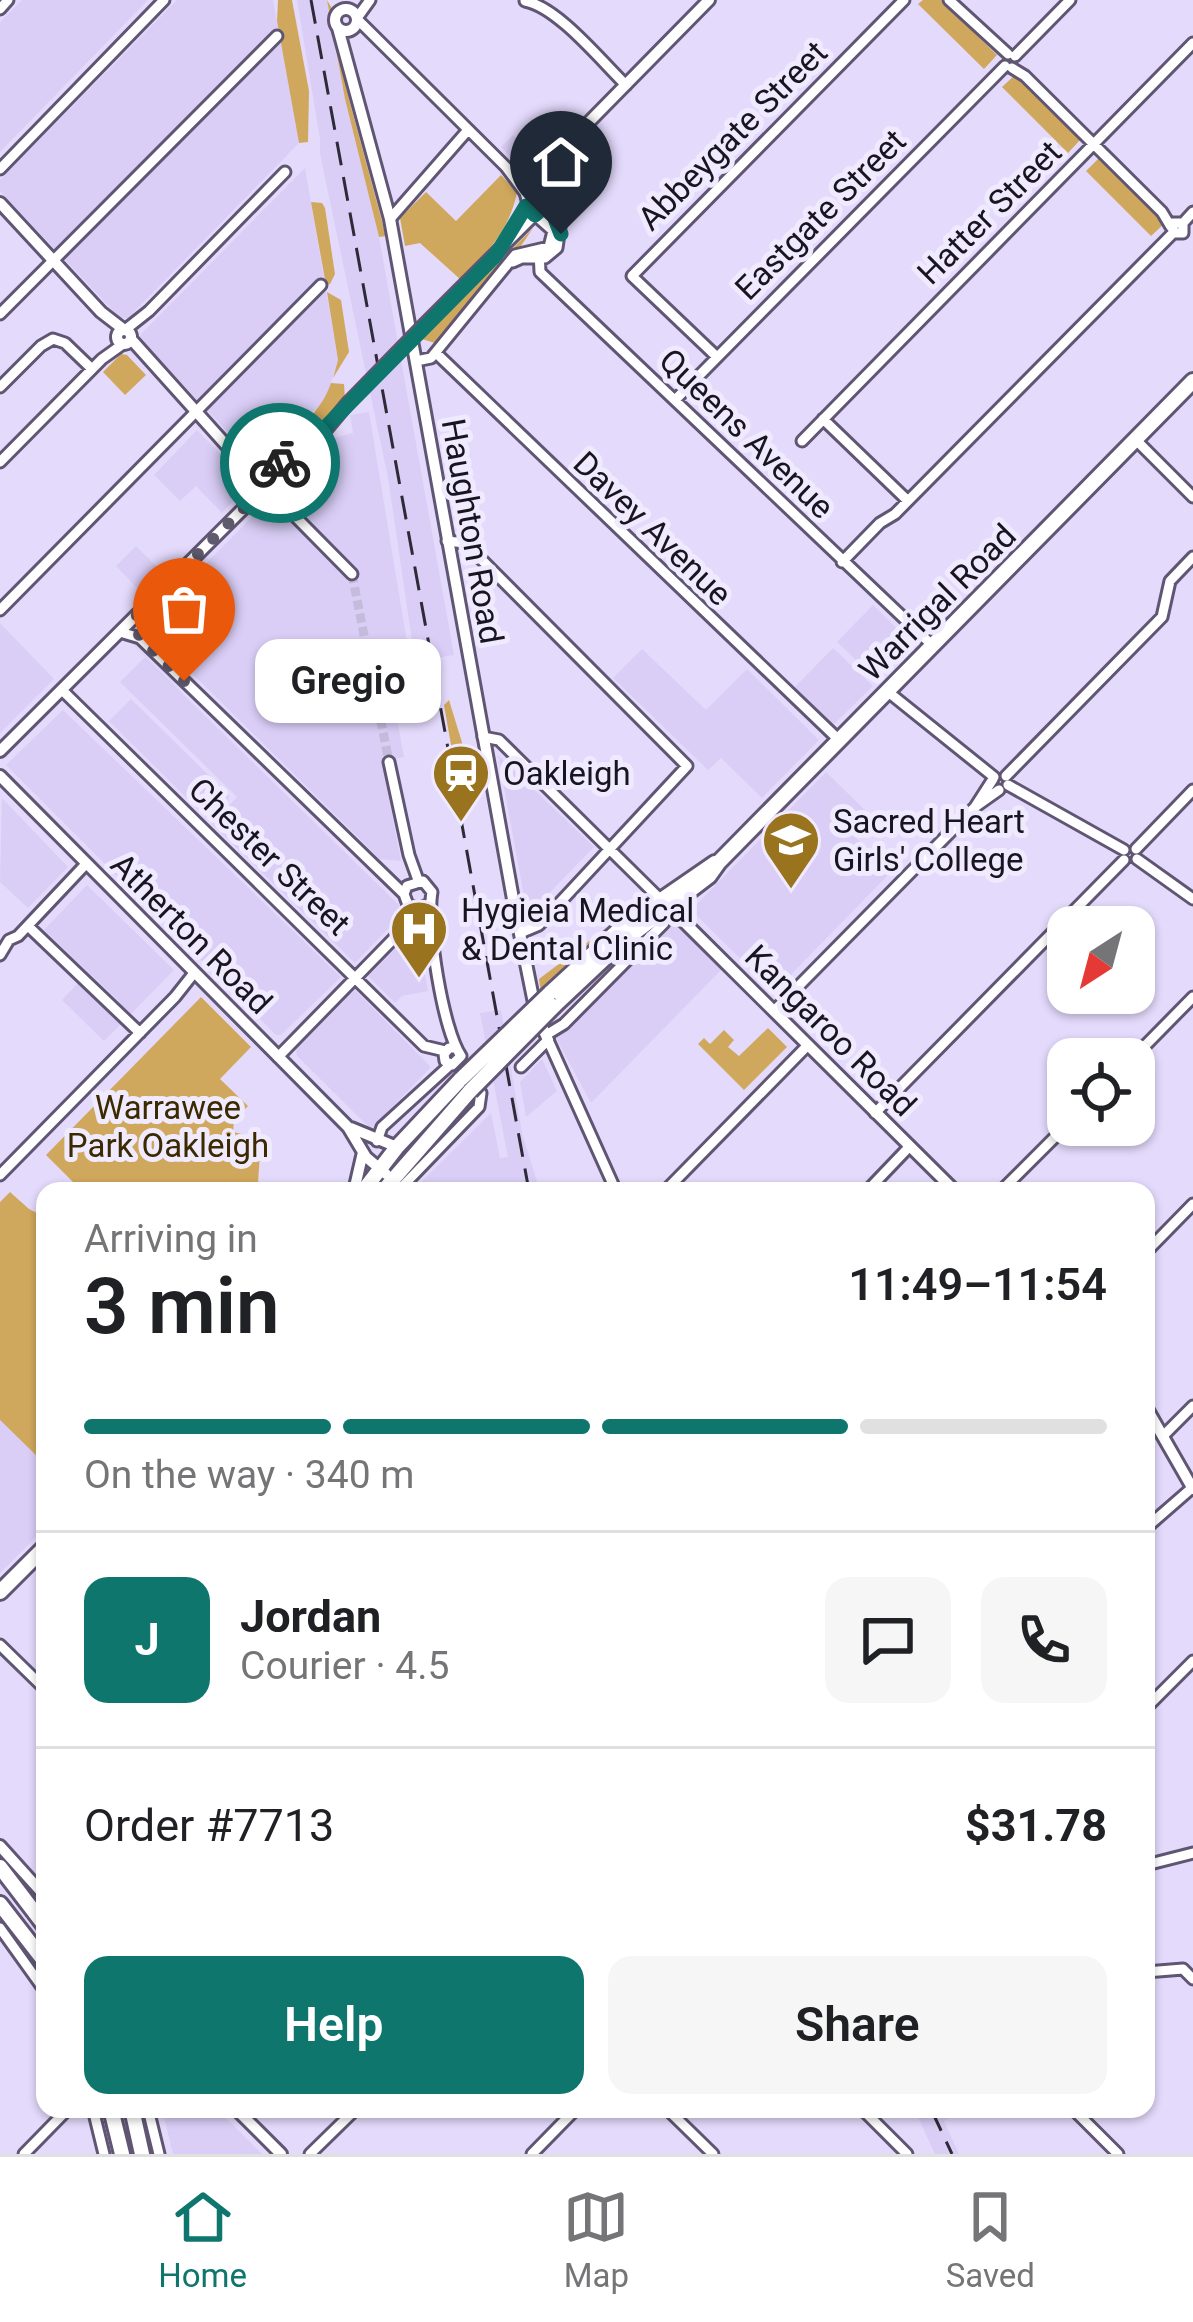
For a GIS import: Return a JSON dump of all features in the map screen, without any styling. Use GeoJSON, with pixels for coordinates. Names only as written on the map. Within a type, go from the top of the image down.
{"type":"FeatureCollection","features":[{"type":"Feature","properties":{"kind":"highway","name":"Warrigal Road"},"geometry":{"type":"LineString","coordinates":[[370,1182],[457,1065],[552,999],[718,862],[1193,381]]}},
{"type":"Feature","properties":{"kind":"highway","name":"Warrigal Road"},"geometry":{"type":"LineString","coordinates":[[398,1182],[457,1065]]}},
{"type":"Feature","properties":{"kind":"highway"},"geometry":{"type":"LineString","coordinates":[[0,1592],[36,1556]]}},
{"type":"Feature","properties":{"kind":"highway"},"geometry":{"type":"LineString","coordinates":[[0,1867],[36,1914]]}},
{"type":"Feature","properties":{"kind":"highway"},"geometry":{"type":"LineString","coordinates":[[0,1904],[36,1950]]}},
{"type":"Feature","properties":{"kind":"highway"},"geometry":{"type":"LineString","coordinates":[[112,2118],[122,2154]]}},
{"type":"Feature","properties":{"kind":"highway"},"geometry":{"type":"LineString","coordinates":[[134,2118],[142,2154]]}},
{"type":"Feature","properties":{"kind":"street"},"geometry":{"type":"LineString","coordinates":[[0,9],[8,0]]}},
{"type":"Feature","properties":{"kind":"street"},"geometry":{"type":"LineString","coordinates":[[2,165],[164,0]]}},
{"type":"Feature","properties":{"kind":"street"},"geometry":{"type":"LineString","coordinates":[[369,0],[347,16],[471,132],[530,199],[544,207],[551,173],[565,148]]}},
{"type":"Feature","properties":{"kind":"street"},"geometry":{"type":"LineString","coordinates":[[256,496],[268,500],[278,491],[286,472],[315,438],[496,255],[565,148],[709,0]]}},
{"type":"Feature","properties":{"kind":"street","name":"Abbeygate Street"},"geometry":{"type":"LineString","coordinates":[[717,357],[632,276],[904,0]]}},
{"type":"Feature","properties":{"kind":"street"},"geometry":{"type":"LineString","coordinates":[[949,0],[1178,228]]}},
{"type":"Feature","properties":{"kind":"street","name":"Eastgate Street"},"geometry":{"type":"LineString","coordinates":[[675,400],[1070,0]]}},
{"type":"Feature","properties":{"kind":"street"},"geometry":{"type":"LineString","coordinates":[[526,1],[560,22],[626,86]]}},
{"type":"Feature","properties":{"kind":"street","name":"Haughton Road"},"geometry":{"type":"LineString","coordinates":[[347,16],[348,60],[388,213],[520,933],[536,1013],[547,1038]]}},
{"type":"Feature","properties":{"kind":"street"},"geometry":{"type":"LineString","coordinates":[[0,314],[277,35]]}},
{"type":"Feature","properties":{"kind":"street","name":"Hatter Street"},"geometry":{"type":"LineString","coordinates":[[802,441],[1193,43]]}},
{"type":"Feature","properties":{"kind":"street"},"geometry":{"type":"LineString","coordinates":[[388,213],[471,132]]}},
{"type":"Feature","properties":{"kind":"street"},"geometry":{"type":"LineString","coordinates":[[0,462],[285,172]]}},
{"type":"Feature","properties":{"kind":"street"},"geometry":{"type":"LineString","coordinates":[[530,199],[547,196]]}},
{"type":"Feature","properties":{"kind":"street"},"geometry":{"type":"LineString","coordinates":[[416,361],[433,356],[509,266],[557,248],[561,234],[547,196]]}},
{"type":"Feature","properties":{"kind":"street","name":"Queens Avenue"},"geometry":{"type":"LineString","coordinates":[[530,199],[553,230],[553,242],[541,255],[540,272],[930,647]]}},
{"type":"Feature","properties":{"kind":"street"},"geometry":{"type":"LineString","coordinates":[[2,206],[236,456],[256,496]]}},
{"type":"Feature","properties":{"kind":"street"},"geometry":{"type":"LineString","coordinates":[[842,562],[1193,212]]}},
{"type":"Feature","properties":{"kind":"street"},"geometry":{"type":"LineString","coordinates":[[0,610],[321,285]]}},
{"type":"Feature","properties":{"kind":"street"},"geometry":{"type":"LineString","coordinates":[[0,387],[48,340],[49,327]]}},
{"type":"Feature","properties":{"kind":"street"},"geometry":{"type":"LineString","coordinates":[[48,340],[61,340],[92,369]]}},
{"type":"Feature","properties":{"kind":"street","name":"Davey Avenue"},"geometry":{"type":"LineString","coordinates":[[433,356],[837,742]]}},
{"type":"Feature","properties":{"kind":"street"},"geometry":{"type":"LineString","coordinates":[[823,419],[908,501]]}},
{"type":"Feature","properties":{"kind":"street"},"geometry":{"type":"LineString","coordinates":[[251,483],[315,438]]}},
{"type":"Feature","properties":{"kind":"street"},"geometry":{"type":"LineString","coordinates":[[1135,440],[1193,497]]}},
{"type":"Feature","properties":{"kind":"street"},"geometry":{"type":"LineString","coordinates":[[236,456],[275,473],[278,491],[352,574]]}},
{"type":"Feature","properties":{"kind":"street"},"geometry":{"type":"LineString","coordinates":[[0,752],[256,496]]}},
{"type":"Feature","properties":{"kind":"street"},"geometry":{"type":"LineString","coordinates":[[448,546],[469,550],[686,766],[539,925],[520,933]]}},
{"type":"Feature","properties":{"kind":"street"},"geometry":{"type":"LineString","coordinates":[[774,1011],[1162,617],[1172,578],[1193,557]]}},
{"type":"Feature","properties":{"kind":"street"},"geometry":{"type":"LineString","coordinates":[[134,618],[140,638]]}},
{"type":"Feature","properties":{"kind":"street"},"geometry":{"type":"LineString","coordinates":[[120,632],[140,638],[410,887],[433,938],[457,1065],[382,1127],[377,1141]]}},
{"type":"Feature","properties":{"kind":"street"},"geometry":{"type":"LineString","coordinates":[[889,689],[1000,781],[1130,854],[1193,899]]}},
{"type":"Feature","properties":{"kind":"street","name":"Chester Street"},"geometry":{"type":"LineString","coordinates":[[62,690],[424,1046],[457,1065]]}},
{"type":"Feature","properties":{"kind":"street"},"geometry":{"type":"LineString","coordinates":[[484,744],[503,744],[665,903]]}},
{"type":"Feature","properties":{"kind":"street"},"geometry":{"type":"LineString","coordinates":[[389,762],[409,855],[410,887]]}},
{"type":"Feature","properties":{"kind":"street","name":"Atherton Road"},"geometry":{"type":"LineString","coordinates":[[0,776],[348,1126],[363,1152],[395,1182]]}},
{"type":"Feature","properties":{"kind":"street"},"geometry":{"type":"LineString","coordinates":[[875,1113],[1193,790]]}},
{"type":"Feature","properties":{"kind":"street"},"geometry":{"type":"LineString","coordinates":[[0,955],[9,940],[85,865]]}},
{"type":"Feature","properties":{"kind":"street"},"geometry":{"type":"LineString","coordinates":[[278,1057],[404,928],[430,888],[410,887]]}},
{"type":"Feature","properties":{"kind":"street","name":"Kangaroo Road"},"geometry":{"type":"LineString","coordinates":[[665,903],[946,1182]]}},
{"type":"Feature","properties":{"kind":"street","name":"Warrigal Road"},"geometry":{"type":"LineString","coordinates":[[521,1067],[664,923],[665,903]]}},
{"type":"Feature","properties":{"kind":"street"},"geometry":{"type":"LineString","coordinates":[[28,926],[140,1033]]}},
{"type":"Feature","properties":{"kind":"street"},"geometry":{"type":"LineString","coordinates":[[0,1174],[196,976]]}},
{"type":"Feature","properties":{"kind":"street"},"geometry":{"type":"LineString","coordinates":[[1153,1038],[1193,998]]}},
{"type":"Feature","properties":{"kind":"street"},"geometry":{"type":"LineString","coordinates":[[547,1038],[612,1182]]}},
{"type":"Feature","properties":{"kind":"street"},"geometry":{"type":"LineString","coordinates":[[674,1182],[808,1045]]}},
{"type":"Feature","properties":{"kind":"street","name":"Atherton Road"},"geometry":{"type":"LineString","coordinates":[[348,1126],[397,1147]]}},
{"type":"Feature","properties":{"kind":"street"},"geometry":{"type":"LineString","coordinates":[[1010,1182],[1047,1145]]}},
{"type":"Feature","properties":{"kind":"street"},"geometry":{"type":"LineString","coordinates":[[876,1182],[910,1146]]}},
{"type":"Feature","properties":{"kind":"street"},"geometry":{"type":"LineString","coordinates":[[356,1182],[363,1152]]}},
{"type":"Feature","properties":{"kind":"street"},"geometry":{"type":"LineString","coordinates":[[1155,1243],[1193,1204]]}},
{"type":"Feature","properties":{"kind":"street"},"geometry":{"type":"LineString","coordinates":[[1163,1436],[1193,1406]]}},
{"type":"Feature","properties":{"kind":"street"},"geometry":{"type":"LineString","coordinates":[[1155,1422],[1192,1488],[1155,1520]]}},
{"type":"Feature","properties":{"kind":"street"},"geometry":{"type":"LineString","coordinates":[[0,1645],[36,1680]]}},
{"type":"Feature","properties":{"kind":"street"},"geometry":{"type":"LineString","coordinates":[[1155,1699],[1193,1661]]}},
{"type":"Feature","properties":{"kind":"street"},"geometry":{"type":"LineString","coordinates":[[0,1846],[36,1886]]}},
{"type":"Feature","properties":{"kind":"street"},"geometry":{"type":"LineString","coordinates":[[1155,1863],[1193,1852]]}},
{"type":"Feature","properties":{"kind":"street"},"geometry":{"type":"LineString","coordinates":[[0,1928],[9,1948],[36,1980]]}},
{"type":"Feature","properties":{"kind":"street"},"geometry":{"type":"LineString","coordinates":[[1155,1970],[1186,1964],[1193,1978]]}},
{"type":"Feature","properties":{"kind":"street"},"geometry":{"type":"LineString","coordinates":[[24,2154],[59,2118]]}},
{"type":"Feature","properties":{"kind":"street"},"geometry":{"type":"LineString","coordinates":[[95,2118],[104,2154]]}},
{"type":"Feature","properties":{"kind":"street"},"geometry":{"type":"LineString","coordinates":[[150,2118],[159,2154]]}},
{"type":"Feature","properties":{"kind":"street"},"geometry":{"type":"LineString","coordinates":[[245,2118],[281,2154]]}},
{"type":"Feature","properties":{"kind":"street"},"geometry":{"type":"LineString","coordinates":[[313,2153],[347,2118]]}},
{"type":"Feature","properties":{"kind":"street"},"geometry":{"type":"LineString","coordinates":[[532,2154],[568,2118]]}},
{"type":"Feature","properties":{"kind":"street"},"geometry":{"type":"LineString","coordinates":[[676,2118],[713,2154]]}},
{"type":"Feature","properties":{"kind":"street"},"geometry":{"type":"LineString","coordinates":[[871,2118],[907,2154]]}},
{"type":"Feature","properties":{"kind":"street"},"geometry":{"type":"LineString","coordinates":[[1082,2118],[1118,2154]]}},
{"type":"Feature","properties":{"kind":"shaded area"},"geometry":{"type":"Polygon","coordinates":[[[22,0],[148,0],[0,152],[0,22],[22,0]]]}},
{"type":"Feature","properties":{"kind":"shaded area"},"geometry":{"type":"Polygon","coordinates":[[[177,0],[273,0],[299,143],[128,318],[120,318],[0,191],[0,180],[177,0]]]}},
{"type":"Feature","properties":{"kind":"shaded area"},"geometry":{"type":"Polygon","coordinates":[[[297,0],[327,0],[345,99],[379,237],[454,655],[415,661],[388,478],[320,154],[297,0]]]}},
{"type":"Feature","properties":{"kind":"shaded area"},"geometry":{"type":"Polygon","coordinates":[[[513,135],[539,161],[528,174],[501,147],[513,135]]]}},
{"type":"Feature","properties":{"kind":"shaded area"},"geometry":{"type":"Polygon","coordinates":[[[305,168],[338,360],[326,398],[306,419],[305,433],[291,446],[285,444],[257,463],[140,339],[305,168]]]}},
{"type":"Feature","properties":{"kind":"shaded area"},"geometry":{"type":"Polygon","coordinates":[[[369,412],[418,709],[396,713],[404,757],[382,761],[401,861],[380,859],[146,628],[262,507],[280,517],[299,497],[289,481],[333,438],[353,433],[350,415],[369,412]]]}},
{"type":"Feature","properties":{"kind":"shaded area"},"geometry":{"type":"Polygon","coordinates":[[[197,430],[242,483],[241,493],[222,513],[196,486],[180,501],[154,475],[197,430]]]}},
{"type":"Feature","properties":{"kind":"shaded area"},"geometry":{"type":"Polygon","coordinates":[[[136,546],[163,573],[142,593],[116,566],[136,546]]]}},
{"type":"Feature","properties":{"kind":"shaded area"},"geometry":{"type":"Polygon","coordinates":[[[873,605],[914,645],[878,681],[837,642],[873,605]]]}},
{"type":"Feature","properties":{"kind":"shaded area"},"geometry":{"type":"Polygon","coordinates":[[[0,623],[54,679],[0,733],[0,623]]]}},
{"type":"Feature","properties":{"kind":"shaded area"},"geometry":{"type":"Polygon","coordinates":[[[833,648],[873,686],[833,725],[794,688],[833,648]]]}},
{"type":"Feature","properties":{"kind":"shaded area"},"geometry":{"type":"Polygon","coordinates":[[[642,649],[706,710],[747,669],[819,740],[762,798],[721,758],[708,770],[613,678],[642,649]]]}},
{"type":"Feature","properties":{"kind":"shaded area"},"geometry":{"type":"Polygon","coordinates":[[[145,657],[405,911],[355,963],[212,824],[237,797],[120,682],[145,657]]]}},
{"type":"Feature","properties":{"kind":"shaded area"},"geometry":{"type":"Polygon","coordinates":[[[131,699],[229,795],[209,820],[109,721],[131,699]]]}},
{"type":"Feature","properties":{"kind":"shaded area"},"geometry":{"type":"Polygon","coordinates":[[[63,710],[341,977],[281,1035],[6,765],[63,710]]]}},
{"type":"Feature","properties":{"kind":"shaded area"},"geometry":{"type":"Polygon","coordinates":[[[498,755],[594,847],[530,913],[527,912],[498,755]]]}},
{"type":"Feature","properties":{"kind":"shaded area","name":"Sacred Heart Girls' College"},"geometry":{"type":"Polygon","coordinates":[[[826,772],[868,813],[850,832],[891,872],[774,992],[691,910],[826,772]]]}},
{"type":"Feature","properties":{"kind":"shaded area"},"geometry":{"type":"Polygon","coordinates":[[[2,798],[68,867],[28,908],[0,882],[2,798]]]}},
{"type":"Feature","properties":{"kind":"shaded area"},"geometry":{"type":"Polygon","coordinates":[[[87,885],[174,970],[126,1019],[114,1007],[119,1001],[44,930],[87,885]]]}},
{"type":"Feature","properties":{"kind":"shaded area"},"geometry":{"type":"Polygon","coordinates":[[[676,917],[724,967],[591,1103],[556,1038],[676,917]]]}},
{"type":"Feature","properties":{"kind":"shaded area"},"geometry":{"type":"Polygon","coordinates":[[[417,932],[428,991],[402,996],[395,1003],[368,976],[417,932]]]}},
{"type":"Feature","properties":{"kind":"shaded area"},"geometry":{"type":"Polygon","coordinates":[[[79,982],[123,1022],[104,1041],[62,1000],[79,982]]]}},
{"type":"Feature","properties":{"kind":"shaded area"},"geometry":{"type":"Polygon","coordinates":[[[355,990],[431,1067],[371,1129],[297,1056],[296,1049],[355,990]]]}},
{"type":"Feature","properties":{"kind":"shaded area"},"geometry":{"type":"Polygon","coordinates":[[[501,1010],[522,1133],[537,1182],[421,1182],[491,1113],[500,1158],[508,1157],[480,1013],[501,1010]]]}},
{"type":"Feature","properties":{"kind":"shaded area"},"geometry":{"type":"Polygon","coordinates":[[[542,1059],[557,1091],[526,1117],[520,1082],[542,1059]]]}},
{"type":"Feature","properties":{"kind":"shaded area"},"geometry":{"type":"Polygon","coordinates":[[[0,1420],[36,1455],[36,1537],[0,1573],[0,1420]]]}},
{"type":"Feature","properties":{"kind":"shaded area"},"geometry":{"type":"Polygon","coordinates":[[[164,2118],[226,2118],[262,2154],[173,2154],[164,2118]]]}},
{"type":"Feature","properties":{"kind":"shaded area"},"geometry":{"type":"Polygon","coordinates":[[[918,2118],[949,2118],[944,2121],[959,2154],[935,2154],[918,2118]]]}},
{"type":"Feature","properties":{"kind":"green space"},"geometry":{"type":"Polygon","coordinates":[[[278,0],[292,0],[309,91],[308,142],[299,143],[277,21],[278,0]]]}},
{"type":"Feature","properties":{"kind":"green space"},"geometry":{"type":"Polygon","coordinates":[[[327,0],[334,12],[350,103],[386,236],[379,237],[345,99],[327,0]]]}},
{"type":"Feature","properties":{"kind":"green space"},"geometry":{"type":"Polygon","coordinates":[[[941,0],[997,55],[984,69],[918,4],[941,0]]]}},
{"type":"Feature","properties":{"kind":"green space"},"geometry":{"type":"Polygon","coordinates":[[[1016,74],[1081,139],[1068,153],[1002,87],[1016,74]]]}},
{"type":"Feature","properties":{"kind":"green space"},"geometry":{"type":"Polygon","coordinates":[[[1099,158],[1165,223],[1151,236],[1086,171],[1099,158]]]}},
{"type":"Feature","properties":{"kind":"green space"},"geometry":{"type":"Polygon","coordinates":[[[501,175],[517,192],[509,218],[461,280],[420,243],[405,246],[400,218],[426,192],[456,221],[501,175]]]}},
{"type":"Feature","properties":{"kind":"green space"},"geometry":{"type":"Polygon","coordinates":[[[311,202],[325,208],[335,274],[326,285],[311,202]]]}},
{"type":"Feature","properties":{"kind":"green space"},"geometry":{"type":"Polygon","coordinates":[[[533,228],[438,344],[422,339],[533,228]]]}},
{"type":"Feature","properties":{"kind":"green space"},"geometry":{"type":"Polygon","coordinates":[[[327,292],[341,300],[349,352],[333,378],[338,360],[327,292]]]}},
{"type":"Feature","properties":{"kind":"green space"},"geometry":{"type":"Polygon","coordinates":[[[121,354],[146,375],[125,395],[103,372],[121,354]]]}},
{"type":"Feature","properties":{"kind":"green space"},"geometry":{"type":"Polygon","coordinates":[[[331,383],[344,384],[345,399],[303,441],[308,423],[331,383]]]}},
{"type":"Feature","properties":{"kind":"green space"},"geometry":{"type":"Polygon","coordinates":[[[449,700],[468,762],[454,762],[444,705],[449,700]]]}},
{"type":"Feature","properties":{"kind":"green space"},"geometry":{"type":"Polygon","coordinates":[[[609,926],[541,993],[539,979],[609,926]]]}},
{"type":"Feature","properties":{"kind":"green space","name":"Warrawee Park Oakleigh"},"geometry":{"type":"Polygon","coordinates":[[[201,997],[251,1047],[220,1079],[248,1106],[234,1120],[233,1132],[246,1135],[260,1153],[258,1182],[73,1182],[46,1155],[201,997]]]}},
{"type":"Feature","properties":{"kind":"green space"},"geometry":{"type":"Polygon","coordinates":[[[768,1028],[787,1047],[744,1090],[698,1044],[704,1038],[710,1044],[724,1030],[734,1040],[728,1047],[739,1056],[768,1028]]]}},
{"type":"Feature","properties":{"kind":"green space","name":"Warrawee Park Oakleigh"},"geometry":{"type":"Polygon","coordinates":[[[10,1192],[36,1212],[36,1455],[0,1420],[0,1202],[10,1192]]]}},
{"type":"Feature","properties":{"kind":"tunnel"},"geometry":{"type":"LineString","coordinates":[[352,574],[389,762]]}},
{"type":"Feature","properties":{"kind":"railway"},"geometry":{"type":"LineString","coordinates":[[311,0],[527,1182]]}},
{"type":"Feature","properties":{"kind":"railway"},"geometry":{"type":"LineString","coordinates":[[935,2118],[952,2154]]}},
{"type":"Feature","properties":{"kind":"way so far"},"geometry":{"type":"LineString","coordinates":[[184,681],[140,638],[134,618],[256,496],[251,483],[256,474],[280,463]]}},
{"type":"Feature","properties":{"kind":"place","name":"Gregio"},"geometry":{"type":"Point","coordinates":[184,681]}},
{"type":"Feature","properties":{"kind":"place","name":"Oakleigh"},"geometry":{"type":"Point","coordinates":[461,824]}},
{"type":"Feature","properties":{"kind":"place","name":"Sacred Heart Girls' College"},"geometry":{"type":"Point","coordinates":[791,891]}},
{"type":"Feature","properties":{"kind":"place","name":"Hygieia Medical & Dental Clinic"},"geometry":{"type":"Point","coordinates":[419,980]}},
{"type":"Feature","properties":{"kind":"route"},"geometry":{"type":"LineString","coordinates":[[280,463],[315,438],[496,255],[526,206],[535,215],[547,198],[561,234]]}}]}
